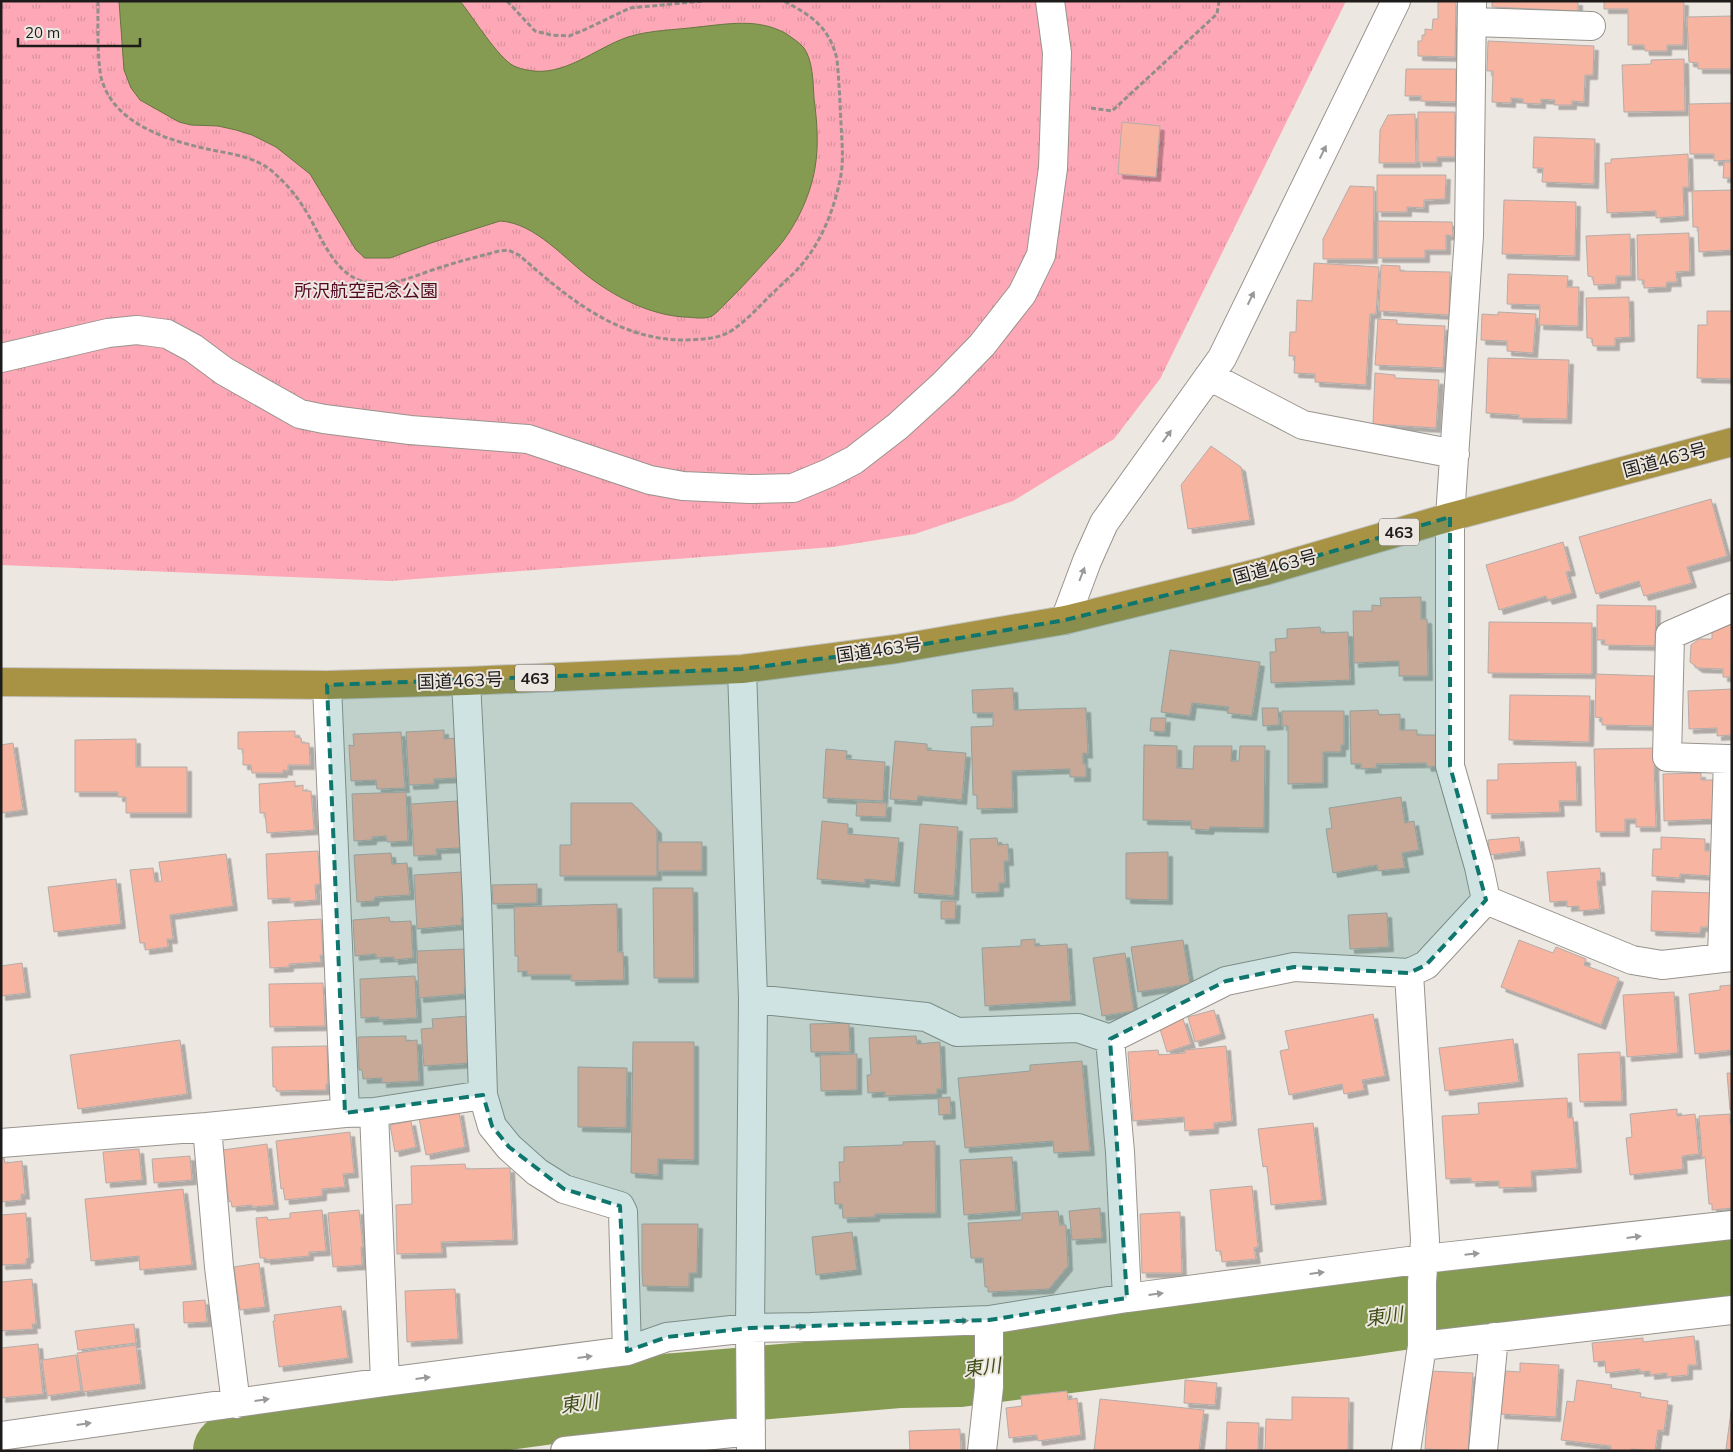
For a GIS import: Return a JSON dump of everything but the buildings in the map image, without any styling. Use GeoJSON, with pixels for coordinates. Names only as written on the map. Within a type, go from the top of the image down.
{"type":"FeatureCollection","features":[{"type":"Feature","properties":{"kind":"highway","name":"国道463号"},"geometry":{"type":"LineString","coordinates":[[1,682],[327,685],[466,681],[742,669],[896,649],[1065,620],[1265,571],[1450,517],[1732,442]]}},
{"type":"Feature","properties":{"kind":"street"},"geometry":{"type":"LineString","coordinates":[[1,358],[108,332],[137,330],[167,334],[193,348],[224,371],[300,414],[410,430],[528,439],[650,480],[683,486],[750,489],[793,488],[854,460],[898,426],[944,384],[982,345],[1022,294],[1041,255],[1053,168],[1056,53],[1050,1]]}},
{"type":"Feature","properties":{"kind":"street"},"geometry":{"type":"LineString","coordinates":[[1065,620],[1087,561],[1104,523],[1222,358],[1396,1]]}},
{"type":"Feature","properties":{"kind":"street"},"geometry":{"type":"LineString","coordinates":[[1486,900],[1479,867],[1450,766],[1450,517],[1469,236],[1472,12],[1591,26]]}},
{"type":"Feature","properties":{"kind":"street"},"geometry":{"type":"LineString","coordinates":[[1209,376],[1302,425],[1455,454]]}},
{"type":"Feature","properties":{"kind":"street"},"geometry":{"type":"LineString","coordinates":[[1486,900],[1632,960],[1662,965],[1727,957],[1728,759],[1667,757],[1670,635],[1732,608]]}},
{"type":"Feature","properties":{"kind":"street"},"geometry":{"type":"LineString","coordinates":[[565,1451],[751,1432],[753,999],[742,669]]}},
{"type":"Feature","properties":{"kind":"street"},"geometry":{"type":"LineString","coordinates":[[466,681],[477,899],[483,1095],[492,1126],[509,1147],[537,1172],[564,1189],[620,1206],[623,1212],[627,1351]]}},
{"type":"Feature","properties":{"kind":"street"},"geometry":{"type":"LineString","coordinates":[[327,685],[345,1113]]}},
{"type":"Feature","properties":{"kind":"street"},"geometry":{"type":"LineString","coordinates":[[753,999],[926,1017],[957,1032],[1078,1028],[1110,1040],[1226,981],[1294,967],[1409,974],[1426,964],[1486,900]]}},
{"type":"Feature","properties":{"kind":"street"},"geometry":{"type":"LineString","coordinates":[[1406,1451],[1422,1338],[1425,1240],[1409,974]]}},
{"type":"Feature","properties":{"kind":"street"},"geometry":{"type":"LineString","coordinates":[[1110,1040],[1120,1152],[1127,1298]]}},
{"type":"Feature","properties":{"kind":"street"},"geometry":{"type":"LineString","coordinates":[[1,1143],[374,1112],[483,1095]]}},
{"type":"Feature","properties":{"kind":"street"},"geometry":{"type":"LineString","coordinates":[[374,1112],[386,1382]]}},
{"type":"Feature","properties":{"kind":"street"},"geometry":{"type":"LineString","coordinates":[[206,1127],[219,1267],[236,1404]]}},
{"type":"Feature","properties":{"kind":"street"},"geometry":{"type":"LineString","coordinates":[[1,1436],[59,1440],[236,1404],[386,1382],[627,1351],[667,1337],[750,1328],[989,1328],[1127,1298],[1423,1271],[1732,1225]]}},
{"type":"Feature","properties":{"kind":"street"},"geometry":{"type":"LineString","coordinates":[[1422,1338],[1494,1337],[1732,1310]]}},
{"type":"Feature","properties":{"kind":"street"},"geometry":{"type":"LineString","coordinates":[[982,1451],[989,1387],[989,1328]]}},
{"type":"Feature","properties":{"kind":"street"},"geometry":{"type":"LineString","coordinates":[[1483,1451],[1494,1337]]}},
{"type":"Feature","properties":{"kind":"path"},"geometry":{"type":"LineString","coordinates":[[98,1],[102,77],[108,93],[119,108],[136,124],[156,133],[189,144],[254,160],[270,170],[289,187],[302,204],[335,261],[348,274],[361,281],[387,284],[453,263],[508,250],[519,255],[565,293],[611,323],[647,336],[681,340],[709,339],[731,331],[748,317],[803,263],[819,240],[832,208],[840,180],[843,156],[837,59],[834,46],[821,25],[784,1]]}},
{"type":"Feature","properties":{"kind":"path"},"geometry":{"type":"LineString","coordinates":[[507,1],[536,31],[551,35],[569,36],[630,8],[704,1]]}},
{"type":"Feature","properties":{"kind":"path"},"geometry":{"type":"LineString","coordinates":[[1056,104],[1112,111],[1217,14],[1219,1]]}},
{"type":"Feature","properties":{"kind":"highlighted area"},"geometry":{"type":"Polygon","coordinates":[[[1450,517],[1450,766],[1486,900],[1426,965],[1409,973],[1294,967],[1226,981],[1110,1039],[1127,1298],[989,1320],[750,1328],[667,1337],[627,1351],[620,1206],[564,1189],[509,1147],[492,1126],[483,1095],[345,1113],[327,685],[742,669],[896,649],[1065,620],[1265,571],[1450,517]]]}},
{"type":"Feature","properties":{"kind":"green space","name":"所沢航空記念公園"},"geometry":{"type":"Polygon","coordinates":[[[1,1],[1346,1],[1160,379],[1114,439],[1013,501],[915,534],[833,547],[390,581],[1,565],[1,1]]]}},
{"type":"Feature","properties":{"kind":"shaded area"},"geometry":{"type":"Polygon","coordinates":[[[119,1],[460,1],[493,46],[508,62],[519,68],[541,71],[567,66],[616,42],[645,33],[742,23],[764,25],[785,33],[795,40],[804,48],[811,65],[817,133],[817,151],[813,179],[800,213],[788,234],[774,252],[719,310],[712,316],[705,318],[672,316],[625,300],[582,272],[538,235],[513,223],[500,221],[390,258],[365,258],[356,250],[310,174],[276,147],[252,135],[236,130],[179,122],[140,100],[131,88],[124,70],[119,1]]]}},
{"type":"Feature","properties":{"kind":"waterway","name":"東川"},"geometry":{"type":"LineString","coordinates":[[230,1451],[675,1390],[901,1371],[959,1370],[1354,1320],[1732,1265]]}}]}
